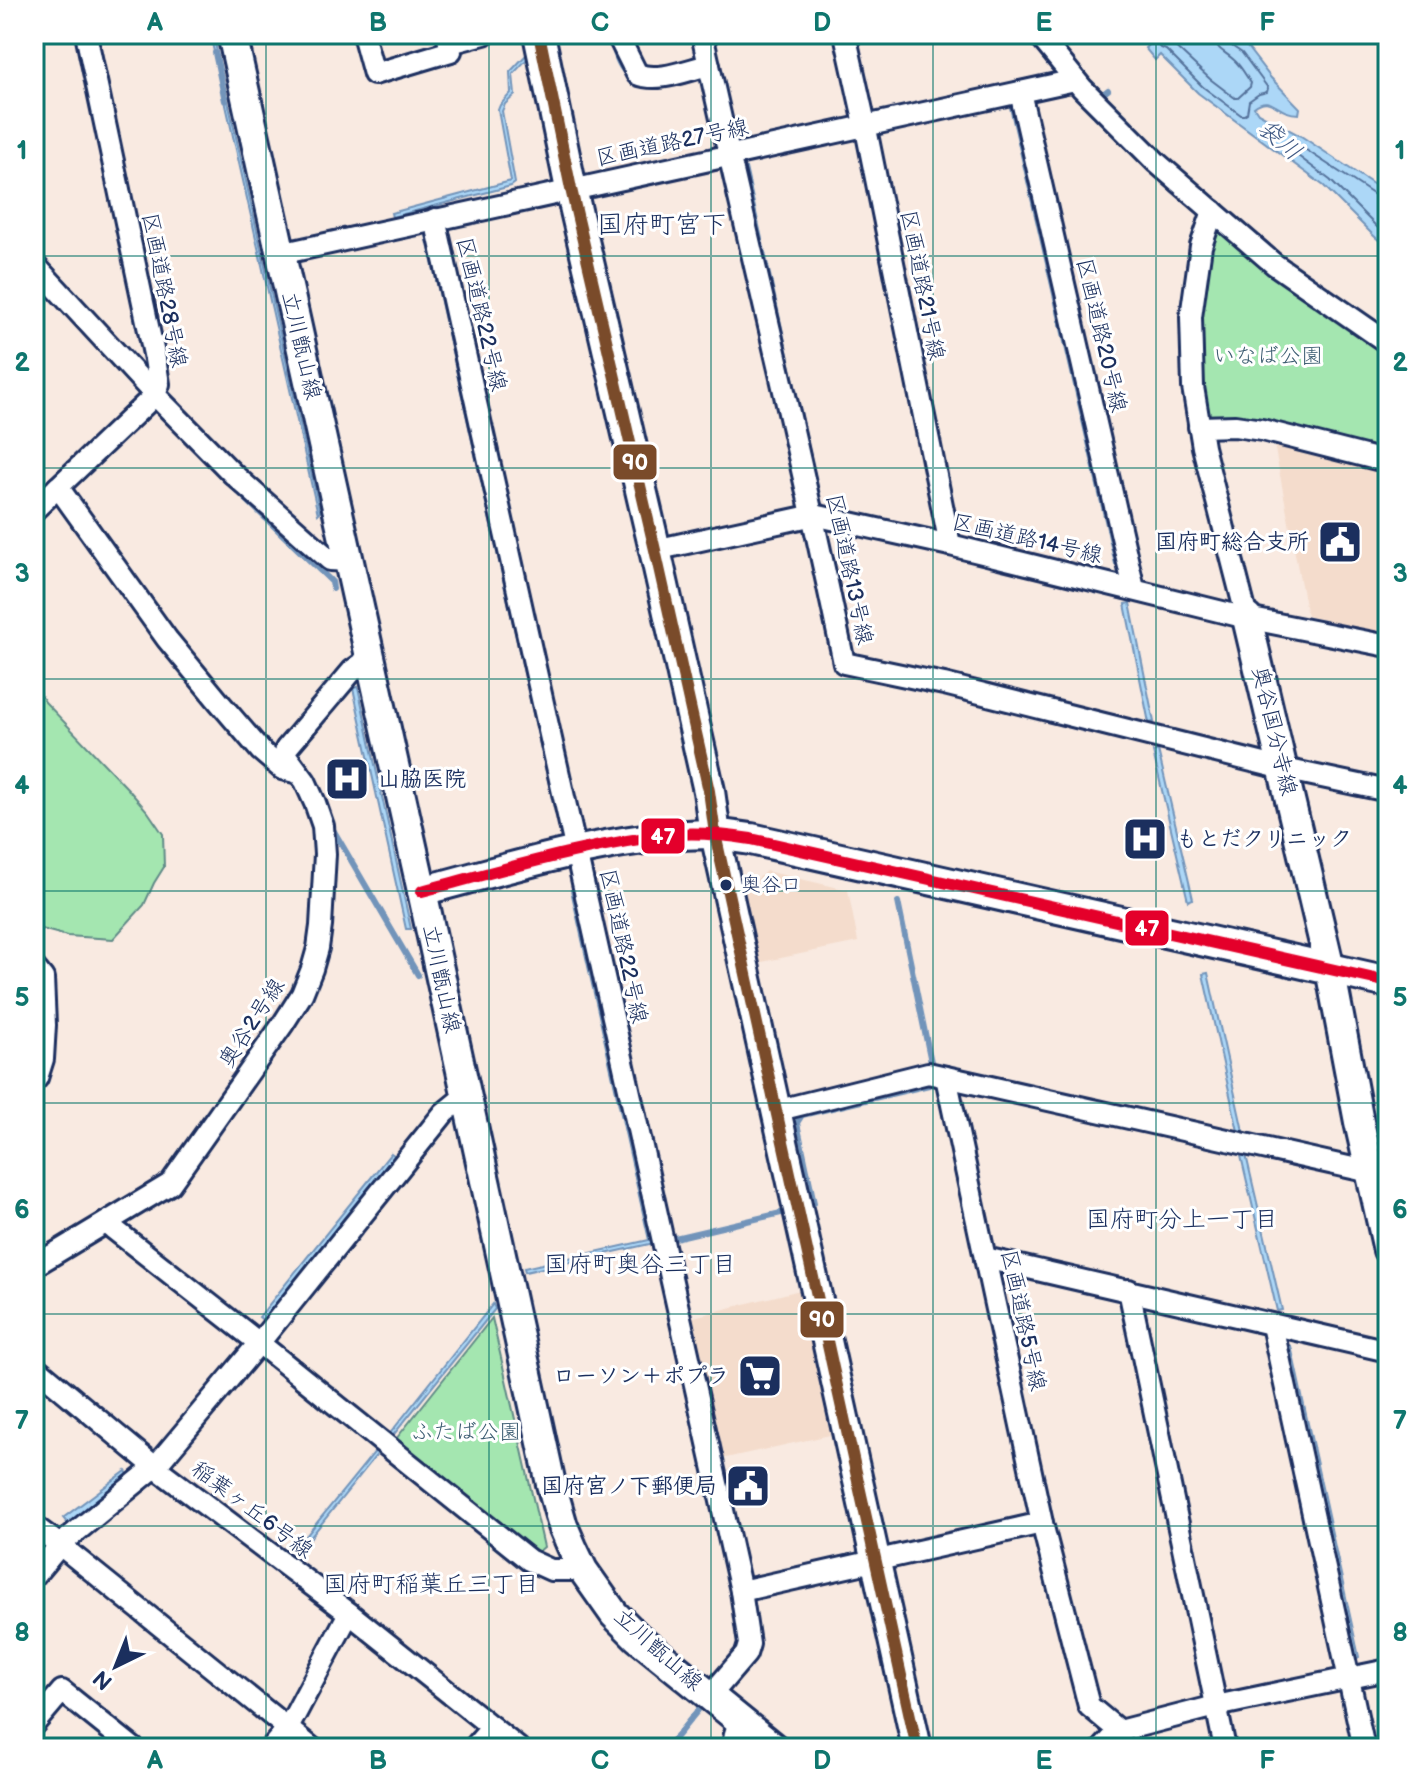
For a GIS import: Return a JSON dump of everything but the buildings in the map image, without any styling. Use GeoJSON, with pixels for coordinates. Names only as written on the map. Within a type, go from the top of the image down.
{"type":"FeatureCollection","features":[{"type":"Feature","properties":{"kind":"main road"},"geometry":{"type":"LineString","coordinates":[[539,34],[571,189],[709,791],[715,834],[751,839],[1388,982]]}},
{"type":"Feature","properties":{"kind":"street","name":"区画道路28号線"},"geometry":{"type":"LineString","coordinates":[[86,34],[155,359],[159,384],[155,395],[233,474],[330,560],[349,561]]}},
{"type":"Feature","properties":{"kind":"street","name":"立川甑山線"},"geometry":{"type":"LineString","coordinates":[[232,34],[551,1484],[563,1526],[583,1570],[614,1614],[637,1637],[710,1696],[737,1734],[774,1748]]}},
{"type":"Feature","properties":{"kind":"street"},"geometry":{"type":"LineString","coordinates":[[363,34],[374,74],[451,51],[448,38],[484,34]]}},
{"type":"Feature","properties":{"kind":"street"},"geometry":{"type":"LineString","coordinates":[[617,34],[637,74],[645,77],[709,65]]}},
{"type":"Feature","properties":{"kind":"street","name":"区画道路13号線"},"geometry":{"type":"LineString","coordinates":[[702,34],[814,515],[844,663],[944,684],[1284,769],[1388,791]]}},
{"type":"Feature","properties":{"kind":"street","name":"区画道路21号線"},"geometry":{"type":"LineString","coordinates":[[845,34],[950,545]]}},
{"type":"Feature","properties":{"kind":"street"},"geometry":{"type":"LineString","coordinates":[[1038,34],[1075,80],[1157,163],[1274,264],[1388,343]]}},
{"type":"Feature","properties":{"kind":"street","name":"区画道路27号線"},"geometry":{"type":"LineString","coordinates":[[280,254],[1075,80]]}},
{"type":"Feature","properties":{"kind":"street","name":"区画道路20号線"},"geometry":{"type":"LineString","coordinates":[[1020,92],[1134,589]]}},
{"type":"Feature","properties":{"kind":"street","name":"奥谷国分寺線"},"geometry":{"type":"LineString","coordinates":[[1213,211],[1201,246],[1191,317],[1193,387],[1199,427],[1284,769],[1379,1173],[1388,1250]]}},
{"type":"Feature","properties":{"kind":"street","name":"区画道路22号線"},"geometry":{"type":"LineString","coordinates":[[435,219],[741,1591],[749,1644],[746,1654],[710,1696]]}},
{"type":"Feature","properties":{"kind":"street"},"geometry":{"type":"LineString","coordinates":[[34,264],[155,395],[34,510]]}},
{"type":"Feature","properties":{"kind":"street"},"geometry":{"type":"LineString","coordinates":[[1199,427],[1235,426],[1262,430],[1388,462]]}},
{"type":"Feature","properties":{"kind":"street"},"geometry":{"type":"LineString","coordinates":[[58,487],[167,639],[219,702],[261,751],[282,769],[299,773]]}},
{"type":"Feature","properties":{"kind":"street","name":"区画道路14号線"},"geometry":{"type":"LineString","coordinates":[[655,550],[814,515],[1247,618],[1388,646]]}},
{"type":"Feature","properties":{"kind":"street","name":"奥谷2号線"},"geometry":{"type":"LineString","coordinates":[[34,1266],[170,1184],[302,994],[318,948],[325,854],[323,826],[315,803],[285,754],[286,749],[353,670],[370,658]]}},
{"type":"Feature","properties":{"kind":"street"},"geometry":{"type":"LineString","coordinates":[[422,891],[577,850],[678,834],[715,834],[917,1748]]}},
{"type":"Feature","properties":{"kind":"street"},"geometry":{"type":"LineString","coordinates":[[34,967],[43,978],[45,1025],[43,1059],[34,1081]]}},
{"type":"Feature","properties":{"kind":"street"},"geometry":{"type":"LineString","coordinates":[[775,1111],[928,1073],[1379,1173]]}},
{"type":"Feature","properties":{"kind":"street","name":"区画道路5号線"},"geometry":{"type":"LineString","coordinates":[[946,1077],[1042,1523],[1089,1706],[1119,1731]]}},
{"type":"Feature","properties":{"kind":"street"},"geometry":{"type":"LineString","coordinates":[[34,1576],[60,1545],[155,1467],[444,1113],[466,1095]]}},
{"type":"Feature","properties":{"kind":"street"},"geometry":{"type":"LineString","coordinates":[[106,1223],[529,1560],[551,1570],[583,1570]]}},
{"type":"Feature","properties":{"kind":"street"},"geometry":{"type":"LineString","coordinates":[[985,1258],[1388,1351]]}},
{"type":"Feature","properties":{"kind":"street"},"geometry":{"type":"LineString","coordinates":[[1129,1290],[1225,1748]]}},
{"type":"Feature","properties":{"kind":"street"},"geometry":{"type":"LineString","coordinates":[[1272,1325],[1364,1748]]}},
{"type":"Feature","properties":{"kind":"street","name":"稲葉ヶ丘6号線"},"geometry":{"type":"LineString","coordinates":[[34,1366],[155,1467],[349,1613],[518,1748]]}},
{"type":"Feature","properties":{"kind":"street"},"geometry":{"type":"LineString","coordinates":[[741,1591],[1042,1523]]}},
{"type":"Feature","properties":{"kind":"street"},"geometry":{"type":"LineString","coordinates":[[34,1526],[312,1748]]}},
{"type":"Feature","properties":{"kind":"street"},"geometry":{"type":"LineString","coordinates":[[271,1748],[288,1728],[349,1613]]}},
{"type":"Feature","properties":{"kind":"street"},"geometry":{"type":"LineString","coordinates":[[1103,1748],[1119,1731],[1216,1706],[1388,1670]]}},
{"type":"Feature","properties":{"kind":"street"},"geometry":{"type":"LineString","coordinates":[[34,1724],[62,1691],[133,1748]]}},
{"type":"Feature","properties":{"kind":"street"},"geometry":{"type":"LineString","coordinates":[[474,1748],[492,1727]]}},
{"type":"Feature","properties":{"kind":"shaded area","name":"国府町総合支所"},"geometry":{"type":"Polygon","coordinates":[[[1273,439],[1388,467],[1388,635],[1307,616],[1273,439]]]}},
{"type":"Feature","properties":{"kind":"shaded area"},"geometry":{"type":"Polygon","coordinates":[[[766,871],[848,890],[858,942],[757,963],[742,893],[766,871]]]}},
{"type":"Feature","properties":{"kind":"shaded area","name":"ローソン＋ポプラ"},"geometry":{"type":"Polygon","coordinates":[[[800,1290],[830,1435],[721,1459],[690,1318],[800,1290]]]}},
{"type":"Feature","properties":{"kind":"green space","name":"いなば公園"},"geometry":{"type":"Polygon","coordinates":[[[1224,228],[1336,318],[1388,353],[1388,456],[1205,421],[1198,390],[1199,282],[1216,232],[1224,228]]]}},
{"type":"Feature","properties":{"kind":"green space"},"geometry":{"type":"Polygon","coordinates":[[[34,683],[45,702],[128,789],[163,834],[164,867],[144,905],[113,939],[67,936],[34,927],[34,683]]]}},
{"type":"Feature","properties":{"kind":"green space","name":"ふたば公園"},"geometry":{"type":"Polygon","coordinates":[[[492,1318],[544,1547],[537,1553],[396,1439],[492,1318]]]}},
{"type":"Feature","properties":{"kind":"water"},"geometry":{"type":"Polygon","coordinates":[[[210,34],[213,34],[318,514],[210,34]]]}},
{"type":"Feature","properties":{"kind":"water","name":"袋川"},"geometry":{"type":"Polygon","coordinates":[[[1144,34],[1230,34],[1247,47],[1300,108],[1299,114],[1291,113],[1265,102],[1254,107],[1258,113],[1301,136],[1388,194],[1388,248],[1324,186],[1198,93],[1160,55],[1155,60],[1145,48],[1150,43],[1144,34]]]}},
{"type":"Feature","properties":{"kind":"water"},"geometry":{"type":"Polygon","coordinates":[[[528,47],[530,56],[513,74],[515,95],[502,111],[515,183],[392,217],[391,213],[511,181],[498,110],[511,93],[510,72],[527,54],[528,47]]]}},
{"type":"Feature","properties":{"kind":"water"},"geometry":{"type":"Polygon","coordinates":[[[1016,106],[1120,563],[1115,564],[1010,107],[1016,106]]]}},
{"type":"Feature","properties":{"kind":"water"},"geometry":{"type":"Polygon","coordinates":[[[746,168],[822,506],[818,506],[742,169],[746,168]]]}},
{"type":"Feature","properties":{"kind":"water"},"geometry":{"type":"Polygon","coordinates":[[[426,235],[430,238],[560,815],[556,816],[426,235]]]}},
{"type":"Feature","properties":{"kind":"water"},"geometry":{"type":"Polygon","coordinates":[[[1130,603],[1154,722],[1149,723],[1125,604],[1130,603]]]}},
{"type":"Feature","properties":{"kind":"water"},"geometry":{"type":"Polygon","coordinates":[[[358,687],[411,929],[406,929],[353,688],[358,687]]]}},
{"type":"Feature","properties":{"kind":"water"},"geometry":{"type":"Polygon","coordinates":[[[1158,750],[1193,899],[1188,901],[1153,752],[1158,750]]]}},
{"type":"Feature","properties":{"kind":"water"},"geometry":{"type":"Polygon","coordinates":[[[571,890],[575,890],[654,1243],[525,1272],[524,1268],[649,1240],[571,890]]]}},
{"type":"Feature","properties":{"kind":"water"},"geometry":{"type":"Polygon","coordinates":[[[1208,973],[1243,1131],[1238,1131],[1203,974],[1208,973]]]}},
{"type":"Feature","properties":{"kind":"water"},"geometry":{"type":"Polygon","coordinates":[[[391,1153],[395,1156],[264,1321],[259,1317],[391,1153]]]}},
{"type":"Feature","properties":{"kind":"water"},"geometry":{"type":"Polygon","coordinates":[[[1246,1155],[1282,1310],[1277,1311],[1241,1156],[1246,1155]]]}},
{"type":"Feature","properties":{"kind":"water"},"geometry":{"type":"Polygon","coordinates":[[[493,1304],[495,1309],[391,1438],[388,1436],[493,1304]]]}},
{"type":"Feature","properties":{"kind":"water"},"geometry":{"type":"Polygon","coordinates":[[[1285,1345],[1291,1346],[1359,1657],[1354,1660],[1285,1345]]]}},
{"type":"Feature","properties":{"kind":"water"},"geometry":{"type":"Polygon","coordinates":[[[376,1450],[379,1452],[293,1559],[342,1600],[295,1563],[281,1557],[179,1475],[282,1555],[289,1557],[376,1450]]]}},
{"type":"Feature","properties":{"kind":"water"},"geometry":{"type":"Polygon","coordinates":[[[126,1471],[129,1476],[68,1524],[63,1518],[126,1471]]]}},
{"type":"Feature","properties":{"kind":"waterway"},"geometry":{"type":"LineString","coordinates":[[613,45],[619,62],[630,77]]}},
{"type":"Feature","properties":{"kind":"waterway"},"geometry":{"type":"LineString","coordinates":[[215,53],[225,101]]}},
{"type":"Feature","properties":{"kind":"waterway"},"geometry":{"type":"LineString","coordinates":[[1103,94],[1108,90]]}},
{"type":"Feature","properties":{"kind":"waterway"},"geometry":{"type":"LineString","coordinates":[[227,481],[332,582],[333,589]]}},
{"type":"Feature","properties":{"kind":"waterway"},"geometry":{"type":"LineString","coordinates":[[331,826],[418,975]]}},
{"type":"Feature","properties":{"kind":"waterway"},"geometry":{"type":"LineString","coordinates":[[898,902],[931,1062]]}},
{"type":"Feature","properties":{"kind":"waterway"},"geometry":{"type":"LineString","coordinates":[[814,1203],[797,1123],[802,1115],[929,1085]]}},
{"type":"Feature","properties":{"kind":"waterway"},"geometry":{"type":"LineString","coordinates":[[675,1238],[781,1213]]}},
{"type":"Feature","properties":{"kind":"waterway"},"geometry":{"type":"LineString","coordinates":[[34,1539],[39,1547]]}},
{"type":"Feature","properties":{"kind":"waterway"},"geometry":{"type":"LineString","coordinates":[[667,1748],[698,1710]]}},
{"type":"Feature","properties":{"kind":"transit line","name":"90"},"geometry":{"type":"LineString","coordinates":[[539,34],[571,189],[709,791],[715,834],[917,1748]]}},
{"type":"Feature","properties":{"kind":"transit line","name":"47"},"geometry":{"type":"LineString","coordinates":[[422,891],[612,844],[677,834],[714,834],[751,839],[1388,982]]}},
{"type":"Feature","properties":{"kind":"place","name":"国府町総合支所"},"geometry":{"type":"Point","coordinates":[1340,542]}},
{"type":"Feature","properties":{"kind":"place","name":"山脇医院"},"geometry":{"type":"Point","coordinates":[347,779]}},
{"type":"Feature","properties":{"kind":"place","name":"もとだクリニック"},"geometry":{"type":"Point","coordinates":[1145,839]}},
{"type":"Feature","properties":{"kind":"place","name":"奥谷口"},"geometry":{"type":"Point","coordinates":[726,885]}},
{"type":"Feature","properties":{"kind":"place","name":"ローソン＋ポプラ"},"geometry":{"type":"Point","coordinates":[760,1376]}},
{"type":"Feature","properties":{"kind":"place","name":"国府宮ノ下郵便局"},"geometry":{"type":"Point","coordinates":[748,1486]}},
{"type":"Feature","properties":{"kind":"district","name":"国府町宮下"},"geometry":{"type":"Point","coordinates":[662,225]}},
{"type":"Feature","properties":{"kind":"district","name":"国府町分上一丁目"},"geometry":{"type":"Point","coordinates":[1182,1219]}},
{"type":"Feature","properties":{"kind":"district","name":"国府町奥谷三丁目"},"geometry":{"type":"Point","coordinates":[640,1264]}},
{"type":"Feature","properties":{"kind":"district","name":"国府町稲葉丘三丁目"},"geometry":{"type":"Point","coordinates":[431,1584]}}]}
